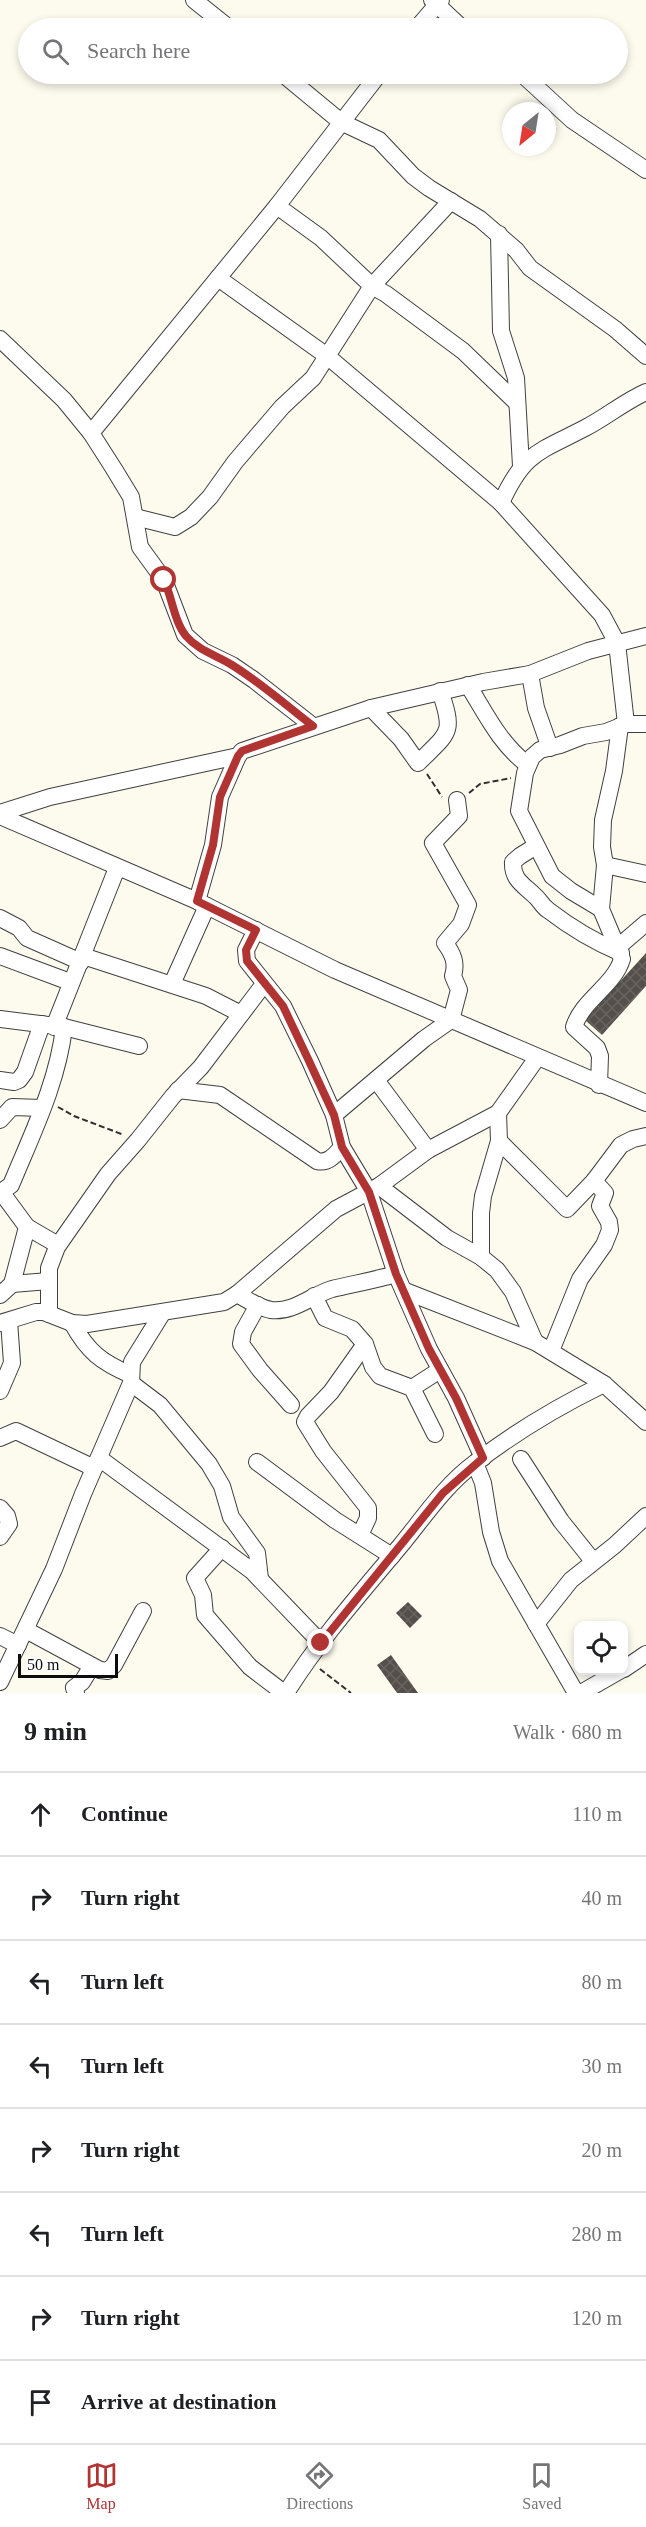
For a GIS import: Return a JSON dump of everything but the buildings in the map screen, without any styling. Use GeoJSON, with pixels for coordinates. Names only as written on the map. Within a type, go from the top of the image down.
{"type":"FeatureCollection","features":[{"type":"Feature","properties":{"kind":"street"},"geometry":{"type":"LineString","coordinates":[[194,0],[216,18]]}},
{"type":"Feature","properties":{"kind":"street"},"geometry":{"type":"LineString","coordinates":[[425,18],[437,2],[452,18]]}},
{"type":"Feature","properties":{"kind":"street"},"geometry":{"type":"LineString","coordinates":[[295,84],[341,122],[379,140],[413,176],[499,234],[530,268],[615,329],[646,356]]}},
{"type":"Feature","properties":{"kind":"street"},"geometry":{"type":"LineString","coordinates":[[91,433],[277,206],[371,84]]}},
{"type":"Feature","properties":{"kind":"street"},"geometry":{"type":"LineString","coordinates":[[533,84],[572,120],[646,170]]}},
{"type":"Feature","properties":{"kind":"street"},"geometry":{"type":"LineString","coordinates":[[135,517],[175,527],[191,517],[210,497],[235,462],[282,407],[313,378],[372,286],[451,201]]}},
{"type":"Feature","properties":{"kind":"street"},"geometry":{"type":"LineString","coordinates":[[277,206],[321,238],[372,286],[463,351],[517,403]]}},
{"type":"Feature","properties":{"kind":"street"},"geometry":{"type":"LineString","coordinates":[[499,234],[501,332],[516,378],[521,429],[521,466]]}},
{"type":"Feature","properties":{"kind":"street"},"geometry":{"type":"LineString","coordinates":[[218,278],[327,356],[501,503],[602,615],[617,643],[623,725],[603,820],[602,847],[605,865],[601,909],[619,950],[621,962],[615,974],[574,1024],[575,1030],[588,1038],[597,1048],[600,1056],[599,1085]]}},
{"type":"Feature","properties":{"kind":"street"},"geometry":{"type":"LineString","coordinates":[[0,339],[50,385],[91,433],[130,497],[137,541],[164,580],[185,634],[203,651],[232,665],[313,726]]}},
{"type":"Feature","properties":{"kind":"street"},"geometry":{"type":"LineString","coordinates":[[501,503],[513,476],[521,466],[549,445],[587,427],[623,403],[646,392]]}},
{"type":"Feature","properties":{"kind":"street"},"geometry":{"type":"LineString","coordinates":[[172,984],[202,904],[220,797],[242,751],[371,708],[468,685],[530,674],[617,643],[646,636]]}},
{"type":"Feature","properties":{"kind":"street"},"geometry":{"type":"LineString","coordinates":[[530,674],[536,708],[550,748]]}},
{"type":"Feature","properties":{"kind":"street"},"geometry":{"type":"LineString","coordinates":[[468,685],[504,743],[526,769]]}},
{"type":"Feature","properties":{"kind":"street"},"geometry":{"type":"LineString","coordinates":[[371,708],[401,739],[418,763],[444,737],[448,729],[449,716],[441,691]]}},
{"type":"Feature","properties":{"kind":"street"},"geometry":{"type":"LineString","coordinates":[[601,909],[555,879],[536,846],[519,811],[526,769],[536,752],[623,725],[646,724]]}},
{"type":"Feature","properties":{"kind":"street"},"geometry":{"type":"LineString","coordinates":[[0,815],[50,796],[238,756]]}},
{"type":"Feature","properties":{"kind":"street"},"geometry":{"type":"LineString","coordinates":[[334,1115],[424,1039],[451,1020],[459,990],[453,976],[455,967],[453,953],[445,943],[461,924],[468,905],[433,843],[459,816],[457,800]]}},
{"type":"Feature","properties":{"kind":"street"},"geometry":{"type":"LineString","coordinates":[[0,815],[202,904],[335,970],[599,1085],[646,1103]]}},
{"type":"Feature","properties":{"kind":"street"},"geometry":{"type":"LineString","coordinates":[[536,846],[513,862],[513,869],[519,882],[546,908],[574,929],[619,950]]}},
{"type":"Feature","properties":{"kind":"street"},"geometry":{"type":"LineString","coordinates":[[605,865],[646,874]]}},
{"type":"Feature","properties":{"kind":"street"},"geometry":{"type":"LineString","coordinates":[[0,1080],[14,1082],[22,1076],[53,1026],[117,868]]}},
{"type":"Feature","properties":{"kind":"street"},"geometry":{"type":"LineString","coordinates":[[0,918],[19,928],[27,938],[82,959],[206,996],[240,1014]]}},
{"type":"Feature","properties":{"kind":"street"},"geometry":{"type":"LineString","coordinates":[[619,950],[646,923]]}},
{"type":"Feature","properties":{"kind":"street"},"geometry":{"type":"LineString","coordinates":[[256,930],[246,950],[247,961],[283,1006],[334,1115],[342,1147],[374,1189],[447,1239],[481,1257],[496,1269],[513,1292],[535,1342]]}},
{"type":"Feature","properties":{"kind":"street"},"geometry":{"type":"LineString","coordinates":[[0,956],[70,982]]}},
{"type":"Feature","properties":{"kind":"street"},"geometry":{"type":"LineString","coordinates":[[49,1314],[51,1262],[58,1245],[108,1174],[178,1090],[201,1067],[264,984]]}},
{"type":"Feature","properties":{"kind":"street"},"geometry":{"type":"LineString","coordinates":[[4,1018],[53,1026],[140,1046]]}},
{"type":"Feature","properties":{"kind":"street"},"geometry":{"type":"LineString","coordinates":[[53,1026],[57,1064],[12,1185],[1,1193],[27,1227],[58,1245]]}},
{"type":"Feature","properties":{"kind":"street"},"geometry":{"type":"LineString","coordinates":[[0,1391],[12,1363],[4,1322],[36,1312],[49,1314],[72,1323],[95,1323],[224,1302],[237,1294],[336,1209],[374,1189],[428,1150],[498,1113],[537,1058]]}},
{"type":"Feature","properties":{"kind":"street"},"geometry":{"type":"LineString","coordinates":[[376,1080],[428,1150]]}},
{"type":"Feature","properties":{"kind":"street"},"geometry":{"type":"LineString","coordinates":[[178,1090],[220,1095],[317,1161],[323,1162],[331,1159],[342,1147]]}},
{"type":"Feature","properties":{"kind":"street"},"geometry":{"type":"LineString","coordinates":[[0,1120],[12,1107],[44,1104]]}},
{"type":"Feature","properties":{"kind":"street"},"geometry":{"type":"LineString","coordinates":[[481,1257],[483,1196],[499,1141],[498,1113]]}},
{"type":"Feature","properties":{"kind":"street"},"geometry":{"type":"LineString","coordinates":[[499,1141],[567,1209],[594,1181],[621,1145],[646,1136]]}},
{"type":"Feature","properties":{"kind":"street"},"geometry":{"type":"LineString","coordinates":[[551,1351],[580,1279],[604,1245],[610,1230],[609,1222],[600,1206],[605,1192],[594,1181]]}},
{"type":"Feature","properties":{"kind":"street"},"geometry":{"type":"LineString","coordinates":[[374,1189],[396,1274],[440,1370],[456,1398],[479,1460],[491,1533],[500,1562],[576,1693]]}},
{"type":"Feature","properties":{"kind":"street"},"geometry":{"type":"LineString","coordinates":[[6,1290],[27,1227]]}},
{"type":"Feature","properties":{"kind":"street"},"geometry":{"type":"LineString","coordinates":[[237,1294],[258,1305],[273,1310],[281,1309],[299,1305],[314,1296],[396,1274]]}},
{"type":"Feature","properties":{"kind":"street"},"geometry":{"type":"LineString","coordinates":[[6,1290],[49,1281]]}},
{"type":"Feature","properties":{"kind":"street"},"geometry":{"type":"LineString","coordinates":[[405,1292],[535,1342],[604,1384],[646,1422]]}},
{"type":"Feature","properties":{"kind":"street"},"geometry":{"type":"LineString","coordinates":[[314,1296],[326,1318],[347,1325],[365,1344],[376,1373],[387,1380],[412,1388],[435,1434]]}},
{"type":"Feature","properties":{"kind":"street"},"geometry":{"type":"LineString","coordinates":[[258,1305],[243,1332],[242,1344],[260,1370],[291,1405]]}},
{"type":"Feature","properties":{"kind":"street"},"geometry":{"type":"LineString","coordinates":[[0,1682],[54,1569],[131,1379],[130,1365],[133,1358],[163,1312]]}},
{"type":"Feature","properties":{"kind":"street"},"geometry":{"type":"LineString","coordinates":[[72,1323],[87,1348],[106,1364],[131,1379],[160,1405],[209,1464],[222,1486],[232,1519],[257,1553],[260,1579]]}},
{"type":"Feature","properties":{"kind":"street"},"geometry":{"type":"LineString","coordinates":[[360,1536],[368,1518],[368,1508],[323,1451],[305,1422],[331,1392],[365,1344]]}},
{"type":"Feature","properties":{"kind":"street"},"geometry":{"type":"LineString","coordinates":[[412,1388],[440,1370]]}},
{"type":"Feature","properties":{"kind":"street"},"geometry":{"type":"LineString","coordinates":[[222,1548],[195,1578],[203,1598],[205,1615],[250,1667],[285,1693],[321,1643],[443,1493],[479,1460],[569,1403],[604,1384]]}},
{"type":"Feature","properties":{"kind":"street"},"geometry":{"type":"LineString","coordinates":[[0,1438],[16,1431],[96,1463],[222,1548],[260,1579],[321,1643]]}},
{"type":"Feature","properties":{"kind":"street"},"geometry":{"type":"LineString","coordinates":[[521,1459],[561,1521],[593,1561]]}},
{"type":"Feature","properties":{"kind":"street"},"geometry":{"type":"LineString","coordinates":[[257,1462],[335,1520],[392,1556]]}},
{"type":"Feature","properties":{"kind":"street"},"geometry":{"type":"LineString","coordinates":[[0,1508],[7,1516],[9,1524],[0,1537]]}},
{"type":"Feature","properties":{"kind":"street"},"geometry":{"type":"LineString","coordinates":[[536,1624],[571,1580],[615,1545],[646,1516]]}},
{"type":"Feature","properties":{"kind":"street"},"geometry":{"type":"LineString","coordinates":[[0,1636],[22,1638],[103,1671],[111,1670],[143,1611]]}},
{"type":"Feature","properties":{"kind":"street"},"geometry":{"type":"LineString","coordinates":[[628,1666],[646,1654]]}},
{"type":"Feature","properties":{"kind":"street"},"geometry":{"type":"LineString","coordinates":[[76,1693],[74,1688],[82,1682],[92,1666]]}},
{"type":"Feature","properties":{"kind":"street"},"geometry":{"type":"LineString","coordinates":[[581,1693],[613,1675]]}},
{"type":"Feature","properties":{"kind":"path"},"geometry":{"type":"LineString","coordinates":[[418,763],[442,798],[457,800],[465,797],[480,784],[526,769]]}},
{"type":"Feature","properties":{"kind":"path"},"geometry":{"type":"LineString","coordinates":[[44,1104],[138,1140]]}},
{"type":"Feature","properties":{"kind":"path"},"geometry":{"type":"LineString","coordinates":[[307,1662],[351,1693]]}},
{"type":"Feature","properties":{"kind":"route"},"geometry":{"type":"LineString","coordinates":[[164,580],[182,629],[188,638],[203,651],[232,665],[254,680],[313,726],[242,751],[238,756],[220,797],[213,845],[197,901],[256,930],[246,950],[247,961],[283,1006],[334,1115],[342,1147],[369,1192],[396,1274],[429,1349],[456,1398],[483,1458],[443,1493],[321,1643]]}}]}
